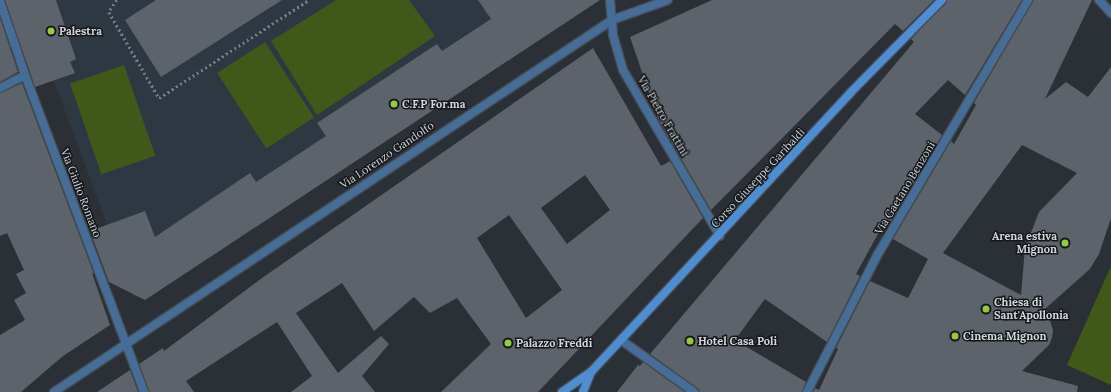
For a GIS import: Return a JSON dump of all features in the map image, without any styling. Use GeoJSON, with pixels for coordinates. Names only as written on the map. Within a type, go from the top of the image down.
{"type":"FeatureCollection","features":[{"type":"Feature","properties":{"kind":"main road","name":"Corso Giuseppe Garibaldi"},"geometry":{"type":"LineString","coordinates":[[562,392],[591,372],[720,236],[852,92],[942,0]]}},
{"type":"Feature","properties":{"kind":"main road","name":"Corso Giuseppe Garibaldi"},"geometry":{"type":"LineString","coordinates":[[583,392],[591,372]]}},
{"type":"Feature","properties":{"kind":"street","name":"Via Pietro Frattini"},"geometry":{"type":"LineString","coordinates":[[610,0],[613,35],[623,70],[720,236]]}},
{"type":"Feature","properties":{"kind":"street","name":"Via Lorenzo Gandolfo"},"geometry":{"type":"LineString","coordinates":[[54,392],[126,342],[612,20],[668,0]]}},
{"type":"Feature","properties":{"kind":"street","name":"Via Gaetano Benzoni"},"geometry":{"type":"LineString","coordinates":[[807,392],[878,254],[1028,0]]}},
{"type":"Feature","properties":{"kind":"street"},"geometry":{"type":"LineString","coordinates":[[1099,0],[1111,13]]}},
{"type":"Feature","properties":{"kind":"street","name":"Via Giulio Romano"},"geometry":{"type":"LineString","coordinates":[[0,1],[25,75],[144,392]]}},
{"type":"Feature","properties":{"kind":"street"},"geometry":{"type":"LineString","coordinates":[[0,88],[25,75]]}},
{"type":"Feature","properties":{"kind":"street"},"geometry":{"type":"LineString","coordinates":[[621,340],[694,392]]}},
{"type":"Feature","properties":{"kind":"path"},"geometry":{"type":"LineString","coordinates":[[117,0],[109,12],[159,98],[309,0]]}},
{"type":"Feature","properties":{"kind":"shaded area"},"geometry":{"type":"Polygon","coordinates":[[[24,0],[595,0],[596,2],[145,300],[133,295],[24,0]]]}},
{"type":"Feature","properties":{"kind":"green space"},"geometry":{"type":"Polygon","coordinates":[[[336,0],[409,0],[435,36],[317,115],[271,41],[336,0]]]}},
{"type":"Feature","properties":{"kind":"green space"},"geometry":{"type":"Polygon","coordinates":[[[265,42],[314,117],[266,149],[217,73],[265,42]]]}},
{"type":"Feature","properties":{"kind":"green space"},"geometry":{"type":"Polygon","coordinates":[[[124,65],[155,156],[101,174],[70,84],[124,65]]]}},
{"type":"Feature","properties":{"kind":"green space"},"geometry":{"type":"Polygon","coordinates":[[[1111,266],[1111,385],[1067,365],[1111,266]]]}},
{"type":"Feature","properties":{"kind":"building"},"geometry":{"type":"Polygon","coordinates":[[[5,0],[56,0],[76,59],[70,62],[75,73],[35,87],[5,0]]]}},
{"type":"Feature","properties":{"kind":"building"},"geometry":{"type":"Polygon","coordinates":[[[156,0],[282,0],[161,77],[125,20],[156,0]]]}},
{"type":"Feature","properties":{"kind":"building"},"geometry":{"type":"Polygon","coordinates":[[[478,0],[600,0],[145,300],[109,282],[90,231],[145,211],[155,237],[250,173],[256,182],[326,136],[317,123],[437,44],[442,51],[491,19],[478,0]]]}},
{"type":"Feature","properties":{"kind":"building"},"geometry":{"type":"Polygon","coordinates":[[[712,0],[934,0],[903,31],[895,24],[711,210],[658,119],[630,37],[712,0]]]}},
{"type":"Feature","properties":{"kind":"building"},"geometry":{"type":"Polygon","coordinates":[[[947,0],[1022,0],[965,95],[948,80],[915,114],[942,135],[883,234],[879,232],[856,274],[860,276],[827,342],[765,299],[735,340],[806,382],[802,392],[699,392],[697,388],[650,354],[914,42],[911,39],[947,0]]]}},
{"type":"Feature","properties":{"kind":"building"},"geometry":{"type":"Polygon","coordinates":[[[1033,0],[1092,0],[1045,99],[1066,82],[1088,97],[1111,67],[1111,218],[1099,254],[1090,269],[1046,308],[1053,330],[1052,338],[1049,345],[1022,371],[1078,386],[1077,392],[813,392],[815,388],[819,390],[838,349],[836,348],[870,281],[908,298],[928,259],[893,239],[951,141],[954,144],[976,105],[974,103],[1033,0]],[[1022,145],[943,253],[1021,295],[1025,248],[1039,212],[1077,173],[1022,145]]]}},
{"type":"Feature","properties":{"kind":"building"},"geometry":{"type":"Polygon","coordinates":[[[0,18],[18,72],[0,82],[0,18]]]}},
{"type":"Feature","properties":{"kind":"building"},"geometry":{"type":"Polygon","coordinates":[[[593,48],[661,166],[670,161],[703,218],[538,392],[441,392],[491,344],[457,298],[430,313],[414,297],[374,331],[342,283],[296,313],[338,373],[381,336],[389,344],[362,376],[375,392],[291,392],[312,376],[277,322],[186,381],[194,392],[149,392],[139,364],[163,348],[164,351],[262,278],[593,48]],[[585,175],[541,208],[567,244],[610,210],[585,175]],[[509,215],[477,238],[526,318],[562,290],[509,215]]]}},
{"type":"Feature","properties":{"kind":"building"},"geometry":{"type":"Polygon","coordinates":[[[22,83],[94,274],[92,273],[110,325],[63,356],[21,392],[0,392],[0,335],[25,320],[14,300],[26,293],[16,274],[24,270],[7,233],[0,236],[0,93],[22,83]]]}},
{"type":"Feature","properties":{"kind":"building"},"geometry":{"type":"Polygon","coordinates":[[[643,362],[685,392],[617,392],[638,365],[640,366],[643,362]]]}},
{"type":"Feature","properties":{"kind":"building"},"geometry":{"type":"Polygon","coordinates":[[[130,370],[138,392],[97,392],[130,370]]]}},
{"type":"Feature","properties":{"kind":"place","name":"Palestra"},"geometry":{"type":"Point","coordinates":[51,31]}},
{"type":"Feature","properties":{"kind":"place","name":"C.F.P For.ma"},"geometry":{"type":"Point","coordinates":[394,104]}},
{"type":"Feature","properties":{"kind":"place","name":"Arena estiva Mignon"},"geometry":{"type":"Point","coordinates":[1065,243]}},
{"type":"Feature","properties":{"kind":"place","name":"Chiesa di Sant'Apollonia"},"geometry":{"type":"Point","coordinates":[986,309]}},
{"type":"Feature","properties":{"kind":"place","name":"Cinema Mignon"},"geometry":{"type":"Point","coordinates":[955,336]}},
{"type":"Feature","properties":{"kind":"place","name":"Hotel Casa Poli"},"geometry":{"type":"Point","coordinates":[690,341]}},
{"type":"Feature","properties":{"kind":"place","name":"Palazzo Freddi"},"geometry":{"type":"Point","coordinates":[508,343]}}]}
